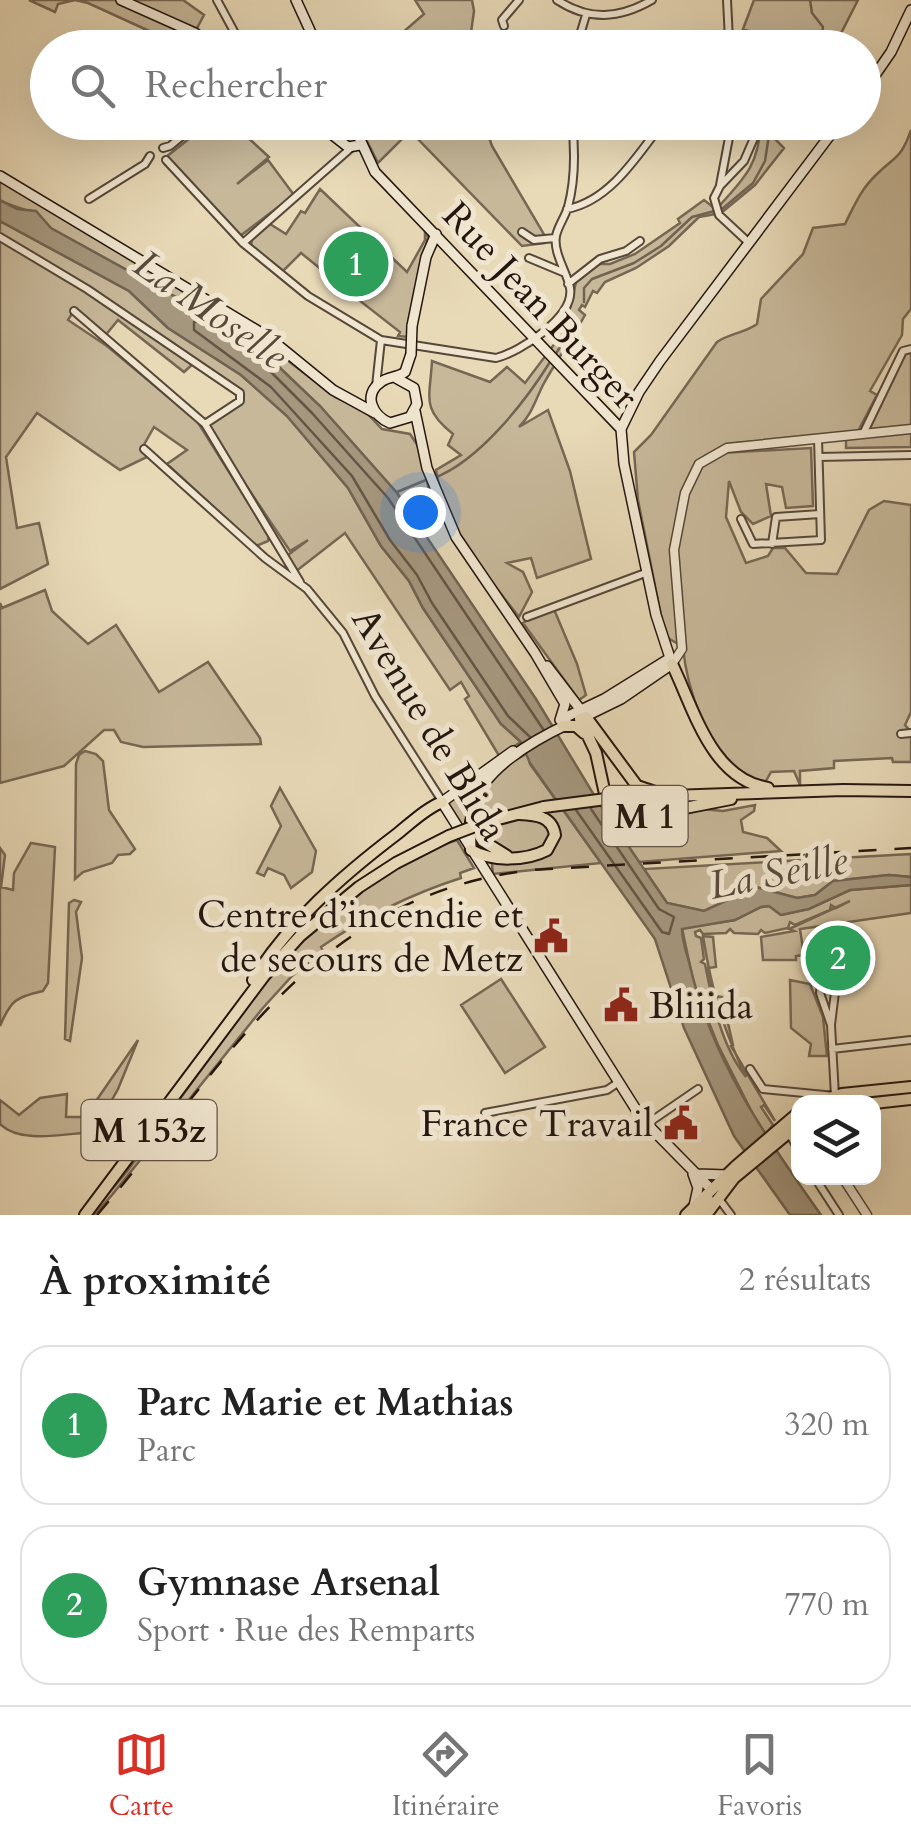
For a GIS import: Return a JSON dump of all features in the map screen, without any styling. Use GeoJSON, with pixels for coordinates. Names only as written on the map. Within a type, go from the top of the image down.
{"type":"FeatureCollection","features":[{"type":"Feature","properties":{"kind":"main road"},"geometry":{"type":"LineString","coordinates":[[121,0],[188,30]]}},
{"type":"Feature","properties":{"kind":"main road"},"geometry":{"type":"LineString","coordinates":[[296,0],[310,30]]}},
{"type":"Feature","properties":{"kind":"main road"},"geometry":{"type":"LineString","coordinates":[[881,66],[911,10]]}},
{"type":"Feature","properties":{"kind":"main road"},"geometry":{"type":"LineString","coordinates":[[346,140],[356,146]]}},
{"type":"Feature","properties":{"kind":"main road","name":"Rue Jean Burger"},"geometry":{"type":"LineString","coordinates":[[355,140],[374,172],[621,429],[624,464],[663,641],[671,661]]}},
{"type":"Feature","properties":{"kind":"main road"},"geometry":{"type":"LineString","coordinates":[[621,429],[638,392],[826,140]]}},
{"type":"Feature","properties":{"kind":"main road"},"geometry":{"type":"LineString","coordinates":[[0,176],[268,337],[337,393],[414,435],[421,446]]}},
{"type":"Feature","properties":{"kind":"main road"},"geometry":{"type":"LineString","coordinates":[[396,424],[410,418],[417,404],[412,326],[436,234]]}},
{"type":"Feature","properties":{"kind":"main road"},"geometry":{"type":"LineString","coordinates":[[421,282],[432,258],[445,244]]}},
{"type":"Feature","properties":{"kind":"main road"},"geometry":{"type":"LineString","coordinates":[[337,393],[355,397],[385,379],[396,378],[405,372],[411,354]]}},
{"type":"Feature","properties":{"kind":"main road"},"geometry":{"type":"LineString","coordinates":[[396,378],[414,388]]}},
{"type":"Feature","properties":{"kind":"main road"},"geometry":{"type":"LineString","coordinates":[[374,388],[375,414]]}},
{"type":"Feature","properties":{"kind":"main road","name":"M 1"},"geometry":{"type":"LineString","coordinates":[[414,411],[434,488],[468,558],[637,786],[670,796],[911,788]]}},
{"type":"Feature","properties":{"kind":"main road"},"geometry":{"type":"LineString","coordinates":[[656,666],[663,641]]}},
{"type":"Feature","properties":{"kind":"main road","name":"M 1"},"geometry":{"type":"LineString","coordinates":[[535,653],[565,704],[558,725],[576,726],[591,740]]}},
{"type":"Feature","properties":{"kind":"main road"},"geometry":{"type":"LineString","coordinates":[[213,1044],[284,936],[356,866],[442,802],[558,725],[656,666],[671,661]]}},
{"type":"Feature","properties":{"kind":"main road"},"geometry":{"type":"LineString","coordinates":[[580,714],[621,699],[671,661]]}},
{"type":"Feature","properties":{"kind":"main road"},"geometry":{"type":"LineString","coordinates":[[671,661],[721,762],[753,785],[809,791]]}},
{"type":"Feature","properties":{"kind":"main road","name":"M 1"},"geometry":{"type":"LineString","coordinates":[[548,677],[580,714],[610,804],[627,816],[650,816],[774,793]]}},
{"type":"Feature","properties":{"kind":"main road"},"geometry":{"type":"LineString","coordinates":[[503,858],[484,841],[474,803],[486,783],[514,754]]}},
{"type":"Feature","properties":{"kind":"main road"},"geometry":{"type":"LineString","coordinates":[[442,802],[453,801],[486,783]]}},
{"type":"Feature","properties":{"kind":"main road","name":"M 153z"},"geometry":{"type":"LineString","coordinates":[[85,1215],[264,976],[319,918],[396,862],[477,823],[544,807],[670,796]]}},
{"type":"Feature","properties":{"kind":"main road","name":"Avenue de Blida"},"geometry":{"type":"LineString","coordinates":[[442,802],[647,1124],[715,1194]]}},
{"type":"Feature","properties":{"kind":"main road"},"geometry":{"type":"LineString","coordinates":[[477,823],[472,850],[503,858],[547,850],[554,840],[554,828],[548,819],[518,814]]}},
{"type":"Feature","properties":{"kind":"main road"},"geometry":{"type":"LineString","coordinates":[[484,870],[503,858]]}},
{"type":"Feature","properties":{"kind":"main road"},"geometry":{"type":"LineString","coordinates":[[860,1095],[911,1087]]}},
{"type":"Feature","properties":{"kind":"main road"},"geometry":{"type":"LineString","coordinates":[[881,1103],[911,1099]]}},
{"type":"Feature","properties":{"kind":"main road"},"geometry":{"type":"LineString","coordinates":[[709,1215],[727,1174],[784,1132]]}},
{"type":"Feature","properties":{"kind":"main road"},"geometry":{"type":"LineString","coordinates":[[692,1212],[734,1178],[746,1162]]}},
{"type":"Feature","properties":{"kind":"main road"},"geometry":{"type":"LineString","coordinates":[[692,1212],[698,1186],[694,1170],[727,1174]]}},
{"type":"Feature","properties":{"kind":"street"},"geometry":{"type":"LineString","coordinates":[[217,0],[233,30]]}},
{"type":"Feature","properties":{"kind":"street"},"geometry":{"type":"LineString","coordinates":[[504,26],[502,20],[519,0]]}},
{"type":"Feature","properties":{"kind":"street"},"geometry":{"type":"LineString","coordinates":[[557,0],[586,15],[615,16],[652,0]]}},
{"type":"Feature","properties":{"kind":"street"},"geometry":{"type":"LineString","coordinates":[[727,0],[728,30]]}},
{"type":"Feature","properties":{"kind":"street"},"geometry":{"type":"LineString","coordinates":[[581,30],[586,15]]}},
{"type":"Feature","properties":{"kind":"street"},"geometry":{"type":"LineString","coordinates":[[163,148],[178,140]]}},
{"type":"Feature","properties":{"kind":"street"},"geometry":{"type":"LineString","coordinates":[[166,160],[243,243],[308,296],[380,340],[496,358],[513,354],[535,339],[566,309],[570,296],[555,238],[567,209],[573,140]]}},
{"type":"Feature","properties":{"kind":"street"},"geometry":{"type":"LineString","coordinates":[[567,209],[615,183],[649,140]]}},
{"type":"Feature","properties":{"kind":"street"},"geometry":{"type":"LineString","coordinates":[[729,140],[714,203],[720,215],[748,242]]}},
{"type":"Feature","properties":{"kind":"street"},"geometry":{"type":"LineString","coordinates":[[720,186],[744,161],[753,140]]}},
{"type":"Feature","properties":{"kind":"street"},"geometry":{"type":"LineString","coordinates":[[243,243],[356,146]]}},
{"type":"Feature","properties":{"kind":"street"},"geometry":{"type":"LineString","coordinates":[[89,199],[145,164],[150,156]]}},
{"type":"Feature","properties":{"kind":"street"},"geometry":{"type":"LineString","coordinates":[[522,232],[534,240],[555,238]]}},
{"type":"Feature","properties":{"kind":"street"},"geometry":{"type":"LineString","coordinates":[[0,237],[87,289],[240,393],[240,401],[205,424]]}},
{"type":"Feature","properties":{"kind":"street"},"geometry":{"type":"LineString","coordinates":[[568,284],[600,259],[626,251],[640,241]]}},
{"type":"Feature","properties":{"kind":"street"},"geometry":{"type":"LineString","coordinates":[[529,258],[564,273]]}},
{"type":"Feature","properties":{"kind":"street"},"geometry":{"type":"LineString","coordinates":[[74,311],[205,424],[300,584]]}},
{"type":"Feature","properties":{"kind":"street"},"geometry":{"type":"LineString","coordinates":[[374,388],[380,340]]}},
{"type":"Feature","properties":{"kind":"street"},"geometry":{"type":"LineString","coordinates":[[863,434],[904,350],[911,349]]}},
{"type":"Feature","properties":{"kind":"street"},"geometry":{"type":"LineString","coordinates":[[671,661],[682,649],[674,550],[692,473],[708,457],[727,448],[911,429]]}},
{"type":"Feature","properties":{"kind":"street"},"geometry":{"type":"LineString","coordinates":[[742,519],[752,544],[821,540],[818,439]]}},
{"type":"Feature","properties":{"kind":"street","name":"Avenue de Blida"},"geometry":{"type":"LineString","coordinates":[[144,449],[264,558],[300,584],[343,633],[375,696],[442,802]]}},
{"type":"Feature","properties":{"kind":"street"},"geometry":{"type":"LineString","coordinates":[[819,457],[911,454]]}},
{"type":"Feature","properties":{"kind":"street"},"geometry":{"type":"LineString","coordinates":[[772,544],[776,517],[820,514]]}},
{"type":"Feature","properties":{"kind":"street"},"geometry":{"type":"LineString","coordinates":[[527,618],[648,572]]}},
{"type":"Feature","properties":{"kind":"street"},"geometry":{"type":"LineString","coordinates":[[663,641],[681,638]]}},
{"type":"Feature","properties":{"kind":"street"},"geometry":{"type":"LineString","coordinates":[[901,734],[911,734]]}},
{"type":"Feature","properties":{"kind":"street"},"geometry":{"type":"LineString","coordinates":[[831,1024],[820,992],[821,982],[826,978],[832,981],[836,992],[831,1024],[835,1095]]}},
{"type":"Feature","properties":{"kind":"street"},"geometry":{"type":"LineString","coordinates":[[832,1049],[911,1040]]}},
{"type":"Feature","properties":{"kind":"street"},"geometry":{"type":"LineString","coordinates":[[750,1069],[763,1090],[826,1095]]}},
{"type":"Feature","properties":{"kind":"street"},"geometry":{"type":"LineString","coordinates":[[485,1113],[607,1090],[619,1082]]}},
{"type":"Feature","properties":{"kind":"street"},"geometry":{"type":"LineString","coordinates":[[647,1124],[698,1089]]}},
{"type":"Feature","properties":{"kind":"street"},"geometry":{"type":"LineString","coordinates":[[820,1185],[839,1215]]}},
{"type":"Feature","properties":{"kind":"street"},"geometry":{"type":"LineString","coordinates":[[848,1185],[867,1215]]}},
{"type":"Feature","properties":{"kind":"street"},"geometry":{"type":"LineString","coordinates":[[715,1194],[730,1215]]}},
{"type":"Feature","properties":{"kind":"street"},"geometry":{"type":"LineString","coordinates":[[709,1215],[730,1215]]}},
{"type":"Feature","properties":{"kind":"shaded area"},"geometry":{"type":"Polygon","coordinates":[[[29,0],[75,0],[58,4],[55,12],[29,0]]]}},
{"type":"Feature","properties":{"kind":"shaded area"},"geometry":{"type":"Polygon","coordinates":[[[75,0],[183,0],[204,15],[196,30],[147,30],[75,0]]]}},
{"type":"Feature","properties":{"kind":"shaded area"},"geometry":{"type":"Polygon","coordinates":[[[415,0],[472,0],[474,11],[471,30],[406,30],[424,14],[415,0]]]}},
{"type":"Feature","properties":{"kind":"shaded area"},"geometry":{"type":"Polygon","coordinates":[[[754,0],[858,0],[843,30],[743,29],[754,0]]]}},
{"type":"Feature","properties":{"kind":"shaded area"},"geometry":{"type":"Polygon","coordinates":[[[911,130],[911,309],[903,319],[902,335],[870,391],[877,395],[856,435],[864,436],[907,349],[911,353],[911,447],[846,448],[846,434],[737,443],[720,453],[811,448],[813,506],[786,508],[782,487],[766,484],[771,516],[753,524],[741,512],[729,481],[726,517],[746,563],[768,556],[773,548],[785,548],[806,573],[837,574],[869,510],[884,501],[911,505],[911,712],[905,725],[911,732],[911,762],[893,762],[892,758],[834,761],[834,768],[800,771],[800,785],[794,771],[771,772],[766,781],[751,778],[730,766],[709,736],[694,699],[683,647],[668,638],[663,626],[638,500],[634,452],[651,435],[717,342],[757,324],[761,299],[803,254],[813,228],[845,224],[866,186],[901,152],[911,130]]]}},
{"type":"Feature","properties":{"kind":"shaded area"},"geometry":{"type":"Polygon","coordinates":[[[188,140],[250,140],[269,157],[237,184],[268,160],[294,195],[240,236],[166,157],[188,140]]]}},
{"type":"Feature","properties":{"kind":"shaded area"},"geometry":{"type":"Polygon","coordinates":[[[366,140],[401,140],[378,163],[366,140]]]}},
{"type":"Feature","properties":{"kind":"shaded area"},"geometry":{"type":"Polygon","coordinates":[[[419,140],[490,140],[545,236],[545,243],[522,246],[419,140]]]}},
{"type":"Feature","properties":{"kind":"shaded area"},"geometry":{"type":"Polygon","coordinates":[[[759,140],[776,140],[784,148],[755,185],[721,213],[699,217],[669,246],[605,282],[597,293],[593,291],[585,307],[582,305],[579,310],[585,315],[519,427],[548,410],[570,471],[591,559],[537,578],[531,558],[507,563],[523,572],[532,592],[519,617],[468,548],[440,490],[436,470],[461,455],[448,445],[453,434],[432,410],[432,361],[490,382],[507,367],[525,383],[565,330],[576,282],[598,264],[610,264],[635,254],[680,223],[678,219],[704,200],[713,207],[720,205],[750,168],[759,140]]]}},
{"type":"Feature","properties":{"kind":"shaded area"},"geometry":{"type":"Polygon","coordinates":[[[0,176],[254,329],[247,336],[50,228],[33,213],[0,200],[0,176]]]}},
{"type":"Feature","properties":{"kind":"shaded area"},"geometry":{"type":"Polygon","coordinates":[[[320,189],[407,272],[425,233],[428,237],[408,337],[398,336],[400,332],[355,297],[357,293],[301,253],[283,271],[251,245],[252,239],[270,224],[286,234],[320,189]]]}},
{"type":"Feature","properties":{"kind":"shaded area"},"geometry":{"type":"Polygon","coordinates":[[[0,221],[129,291],[168,328],[241,375],[287,416],[348,488],[381,546],[409,581],[501,724],[521,742],[511,748],[517,759],[528,753],[530,764],[601,863],[493,874],[491,855],[462,835],[442,802],[501,759],[465,699],[469,696],[461,682],[450,690],[345,533],[295,572],[288,555],[308,540],[290,551],[205,424],[239,395],[195,362],[184,372],[118,320],[104,337],[73,312],[68,320],[107,346],[197,421],[269,536],[268,541],[256,546],[167,464],[187,450],[154,427],[141,450],[149,456],[120,470],[37,413],[6,457],[17,528],[39,523],[48,564],[0,589],[0,221]]]}},
{"type":"Feature","properties":{"kind":"shaded area"},"geometry":{"type":"Polygon","coordinates":[[[247,336],[269,346],[335,397],[364,410],[382,429],[410,434],[418,446],[437,521],[426,538],[397,493],[320,406],[247,336]]]}},
{"type":"Feature","properties":{"kind":"shaded area"},"geometry":{"type":"Polygon","coordinates":[[[45,590],[52,611],[88,644],[116,625],[159,692],[208,662],[261,744],[143,747],[121,742],[114,730],[104,730],[64,766],[0,783],[0,603],[2,608],[45,590]]]}},
{"type":"Feature","properties":{"kind":"shaded area"},"geometry":{"type":"Polygon","coordinates":[[[553,607],[586,695],[579,700],[523,623],[553,607]]]}},
{"type":"Feature","properties":{"kind":"shaded area"},"geometry":{"type":"Polygon","coordinates":[[[85,751],[103,761],[109,810],[135,849],[75,879],[76,764],[85,751]]]}},
{"type":"Feature","properties":{"kind":"shaded area"},"geometry":{"type":"Polygon","coordinates":[[[280,788],[316,851],[312,872],[291,888],[284,875],[268,868],[264,876],[257,873],[281,826],[271,806],[280,788]]]}},
{"type":"Feature","properties":{"kind":"shaded area"},"geometry":{"type":"Polygon","coordinates":[[[597,800],[603,800],[619,819],[636,823],[702,809],[723,811],[755,805],[754,811],[741,820],[743,832],[767,838],[781,851],[639,862],[597,800]]]}},
{"type":"Feature","properties":{"kind":"shaded area"},"geometry":{"type":"Polygon","coordinates":[[[457,840],[474,868],[460,873],[461,878],[372,916],[321,947],[323,951],[292,976],[262,1009],[112,1195],[90,1215],[128,1170],[268,978],[296,947],[369,884],[433,848],[457,840]]]}},
{"type":"Feature","properties":{"kind":"shaded area"},"geometry":{"type":"Polygon","coordinates":[[[31,843],[55,847],[48,983],[43,991],[16,1001],[0,1026],[0,848],[5,855],[1,887],[13,890],[14,873],[31,843]]]}},
{"type":"Feature","properties":{"kind":"shaded area"},"geometry":{"type":"Polygon","coordinates":[[[911,854],[911,877],[889,875],[833,881],[815,895],[797,898],[756,887],[704,911],[667,903],[644,869],[911,854]]]}},
{"type":"Feature","properties":{"kind":"shaded area"},"geometry":{"type":"Polygon","coordinates":[[[911,885],[911,913],[800,929],[804,955],[796,956],[796,960],[763,960],[761,937],[794,931],[789,929],[835,908],[831,905],[830,910],[795,925],[790,922],[788,928],[765,933],[734,933],[730,929],[726,933],[695,932],[701,938],[701,962],[705,964],[719,1023],[730,1052],[746,1077],[736,1054],[775,1121],[764,1105],[761,1107],[773,1125],[764,1136],[718,1045],[694,985],[682,928],[735,920],[761,907],[769,906],[781,915],[808,909],[850,890],[911,885]]]}},
{"type":"Feature","properties":{"kind":"shaded area"},"geometry":{"type":"Polygon","coordinates":[[[81,902],[76,912],[82,958],[70,1041],[65,1039],[69,903],[81,902]]]}},
{"type":"Feature","properties":{"kind":"shaded area"},"geometry":{"type":"Polygon","coordinates":[[[703,936],[713,937],[716,967],[709,968],[703,936]]]}},
{"type":"Feature","properties":{"kind":"shaded area"},"geometry":{"type":"Polygon","coordinates":[[[501,979],[545,1047],[505,1073],[461,1005],[501,979]]]}},
{"type":"Feature","properties":{"kind":"shaded area"},"geometry":{"type":"Polygon","coordinates":[[[790,980],[810,984],[823,1017],[827,1056],[809,1056],[811,1044],[791,1028],[790,980]]]}},
{"type":"Feature","properties":{"kind":"shaded area"},"geometry":{"type":"Polygon","coordinates":[[[715,996],[722,997],[733,1045],[724,1025],[715,996]]]}},
{"type":"Feature","properties":{"kind":"shaded area"},"geometry":{"type":"Polygon","coordinates":[[[138,1040],[118,1089],[94,1132],[32,1136],[0,1124],[0,1100],[19,1115],[40,1098],[67,1094],[66,1117],[85,1117],[138,1040]]]}},
{"type":"Feature","properties":{"kind":"water"},"geometry":{"type":"Polygon","coordinates":[[[0,200],[17,209],[36,211],[51,228],[246,336],[320,406],[397,493],[667,903],[704,911],[756,887],[797,898],[815,895],[833,881],[889,875],[911,877],[911,885],[850,890],[809,909],[781,915],[769,906],[761,907],[735,920],[682,929],[700,1001],[727,1066],[791,1173],[791,1185],[800,1185],[821,1215],[790,1215],[734,1136],[684,1028],[655,939],[530,763],[521,742],[501,724],[409,581],[381,546],[348,488],[287,416],[241,375],[168,328],[129,291],[0,221],[0,200]]]}},
{"type":"Feature","properties":{"kind":"waterway"},"geometry":{"type":"LineString","coordinates":[[810,0],[812,13],[822,30]]}},
{"type":"Feature","properties":{"kind":"waterway"},"geometry":{"type":"LineString","coordinates":[[584,302],[584,288],[592,279],[634,263],[661,246],[692,217],[722,209],[753,183],[765,161],[768,140]]}},
{"type":"Feature","properties":{"kind":"waterway"},"geometry":{"type":"LineString","coordinates":[[555,355],[573,327]]}},
{"type":"Feature","properties":{"kind":"waterway"},"geometry":{"type":"LineString","coordinates":[[434,478],[484,444],[528,395],[550,362]]}},
{"type":"Feature","properties":{"kind":"waterway"},"geometry":{"type":"LineString","coordinates":[[397,492],[426,480]]}},
{"type":"Feature","properties":{"kind":"railway"},"geometry":{"type":"LineString","coordinates":[[97,1215],[234,1046],[281,996],[331,951],[389,914],[454,886],[531,870],[911,848]]}},
{"type":"Feature","properties":{"kind":"place","name":"Parc Marie et Mathias"},"geometry":{"type":"Point","coordinates":[356,264]}},
{"type":"Feature","properties":{"kind":"place","name":"Centre d’incendie et de secours de Metz"},"geometry":{"type":"Point","coordinates":[551,936]}},
{"type":"Feature","properties":{"kind":"place","name":"Gymnase Arsenal"},"geometry":{"type":"Point","coordinates":[838,958]}},
{"type":"Feature","properties":{"kind":"place","name":"Bliiida"},"geometry":{"type":"Point","coordinates":[621,1005]}},
{"type":"Feature","properties":{"kind":"place","name":"France Travail"},"geometry":{"type":"Point","coordinates":[681,1123]}},
{"type":"Feature","properties":{"kind":"water label","name":"La Moselle"},"geometry":{"type":"Point","coordinates":[211,309]}},
{"type":"Feature","properties":{"kind":"water label","name":"La Seille"},"geometry":{"type":"Point","coordinates":[778,872]}}]}
